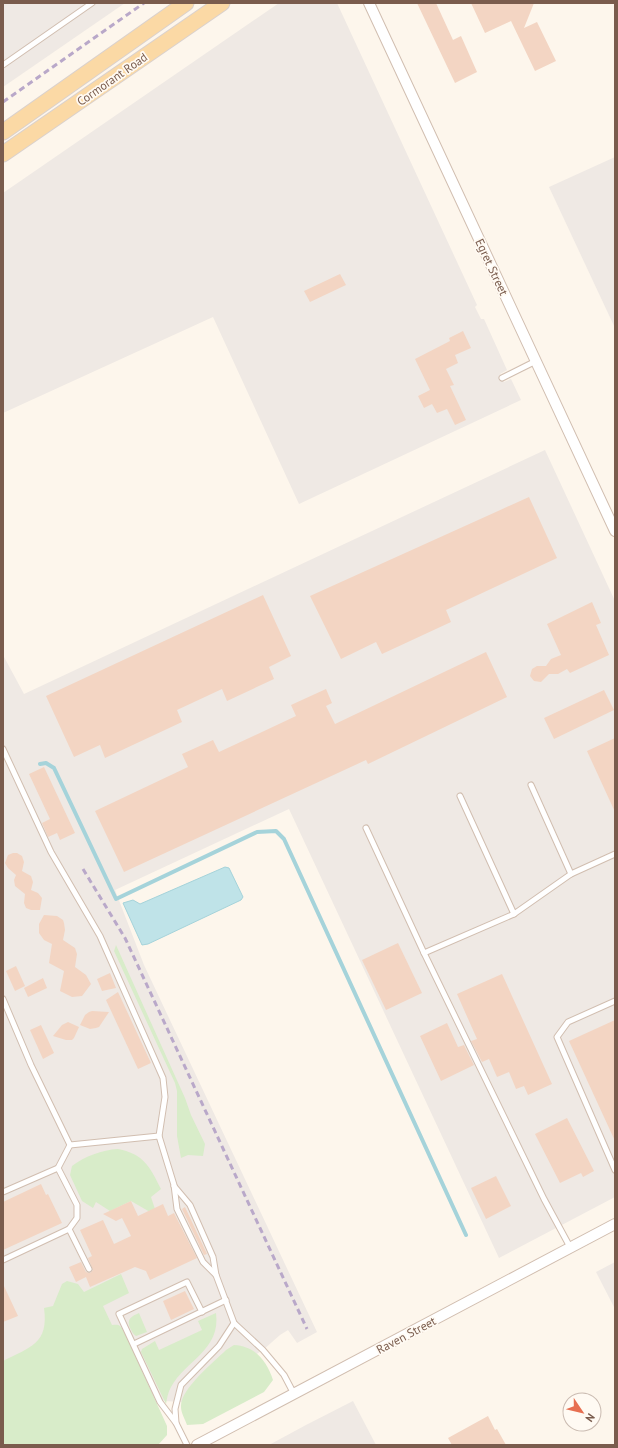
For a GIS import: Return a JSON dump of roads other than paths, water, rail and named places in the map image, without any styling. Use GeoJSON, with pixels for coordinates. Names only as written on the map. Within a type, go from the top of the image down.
{"type":"FeatureCollection","features":[{"type":"Feature","properties":{"kind":"main road","name":"Cormorant Road"},"geometry":{"type":"LineString","coordinates":[[3,132],[186,3]]}},
{"type":"Feature","properties":{"kind":"main road","name":"Cormorant Road"},"geometry":{"type":"LineString","coordinates":[[3,154],[222,3]]}},
{"type":"Feature","properties":{"kind":"street","name":"Egret Street"},"geometry":{"type":"LineString","coordinates":[[369,3],[615,531]]}},
{"type":"Feature","properties":{"kind":"street","name":"Raven Street"},"geometry":{"type":"LineString","coordinates":[[197,1445],[615,1224]]}},
{"type":"Feature","properties":{"kind":"lane"},"geometry":{"type":"LineString","coordinates":[[3,65],[92,3]]}},
{"type":"Feature","properties":{"kind":"lane"},"geometry":{"type":"LineString","coordinates":[[502,378],[536,361]]}},
{"type":"Feature","properties":{"kind":"lane"},"geometry":{"type":"LineString","coordinates":[[3,749],[51,852],[100,936],[163,1078],[165,1097],[159,1136],[174,1185],[177,1209],[203,1262],[216,1275]]}},
{"type":"Feature","properties":{"kind":"lane"},"geometry":{"type":"LineString","coordinates":[[531,785],[571,874]]}},
{"type":"Feature","properties":{"kind":"lane"},"geometry":{"type":"LineString","coordinates":[[460,796],[514,914]]}},
{"type":"Feature","properties":{"kind":"lane"},"geometry":{"type":"LineString","coordinates":[[366,828],[424,953],[544,1199],[570,1247]]}},
{"type":"Feature","properties":{"kind":"lane"},"geometry":{"type":"LineString","coordinates":[[424,953],[514,914],[571,874],[615,854]]}},
{"type":"Feature","properties":{"kind":"lane"},"geometry":{"type":"LineString","coordinates":[[3,999],[31,1065],[70,1145]]}},
{"type":"Feature","properties":{"kind":"lane"},"geometry":{"type":"LineString","coordinates":[[615,1001],[568,1022],[557,1037],[615,1170]]}},
{"type":"Feature","properties":{"kind":"lane"},"geometry":{"type":"LineString","coordinates":[[70,1145],[159,1136]]}},
{"type":"Feature","properties":{"kind":"lane"},"geometry":{"type":"LineString","coordinates":[[3,1192],[58,1168],[70,1145]]}},
{"type":"Feature","properties":{"kind":"lane"},"geometry":{"type":"LineString","coordinates":[[3,1260],[69,1229],[77,1218],[77,1205],[58,1168]]}},
{"type":"Feature","properties":{"kind":"lane"},"geometry":{"type":"LineString","coordinates":[[174,1185],[190,1205],[213,1257],[216,1275],[234,1323],[264,1350],[284,1375],[294,1394]]}},
{"type":"Feature","properties":{"kind":"lane"},"geometry":{"type":"LineString","coordinates":[[69,1229],[88,1268]]}},
{"type":"Feature","properties":{"kind":"lane"},"geometry":{"type":"LineString","coordinates":[[187,1445],[176,1423],[160,1402],[120,1314],[187,1282],[202,1312]]}},
{"type":"Feature","properties":{"kind":"lane"},"geometry":{"type":"LineString","coordinates":[[134,1344],[226,1300]]}},
{"type":"Feature","properties":{"kind":"lane"},"geometry":{"type":"LineString","coordinates":[[176,1423],[175,1409],[181,1385],[219,1346],[234,1323]]}},
{"type":"Feature","properties":{"kind":"water"},"geometry":{"type":"Polygon","coordinates":[[[225,867],[229,868],[243,897],[241,900],[148,944],[142,945],[123,903],[133,900],[140,904],[225,867]]]}},
{"type":"Feature","properties":{"kind":"waterway"},"geometry":{"type":"LineString","coordinates":[[40,764],[46,763],[54,768],[116,899],[257,832],[276,831],[284,839],[466,1235]]}},
{"type":"Feature","properties":{"kind":"railway"},"geometry":{"type":"LineString","coordinates":[[3,102],[144,3]]}},
{"type":"Feature","properties":{"kind":"railway"},"geometry":{"type":"LineString","coordinates":[[83,869],[125,938],[307,1329]]}}]}
